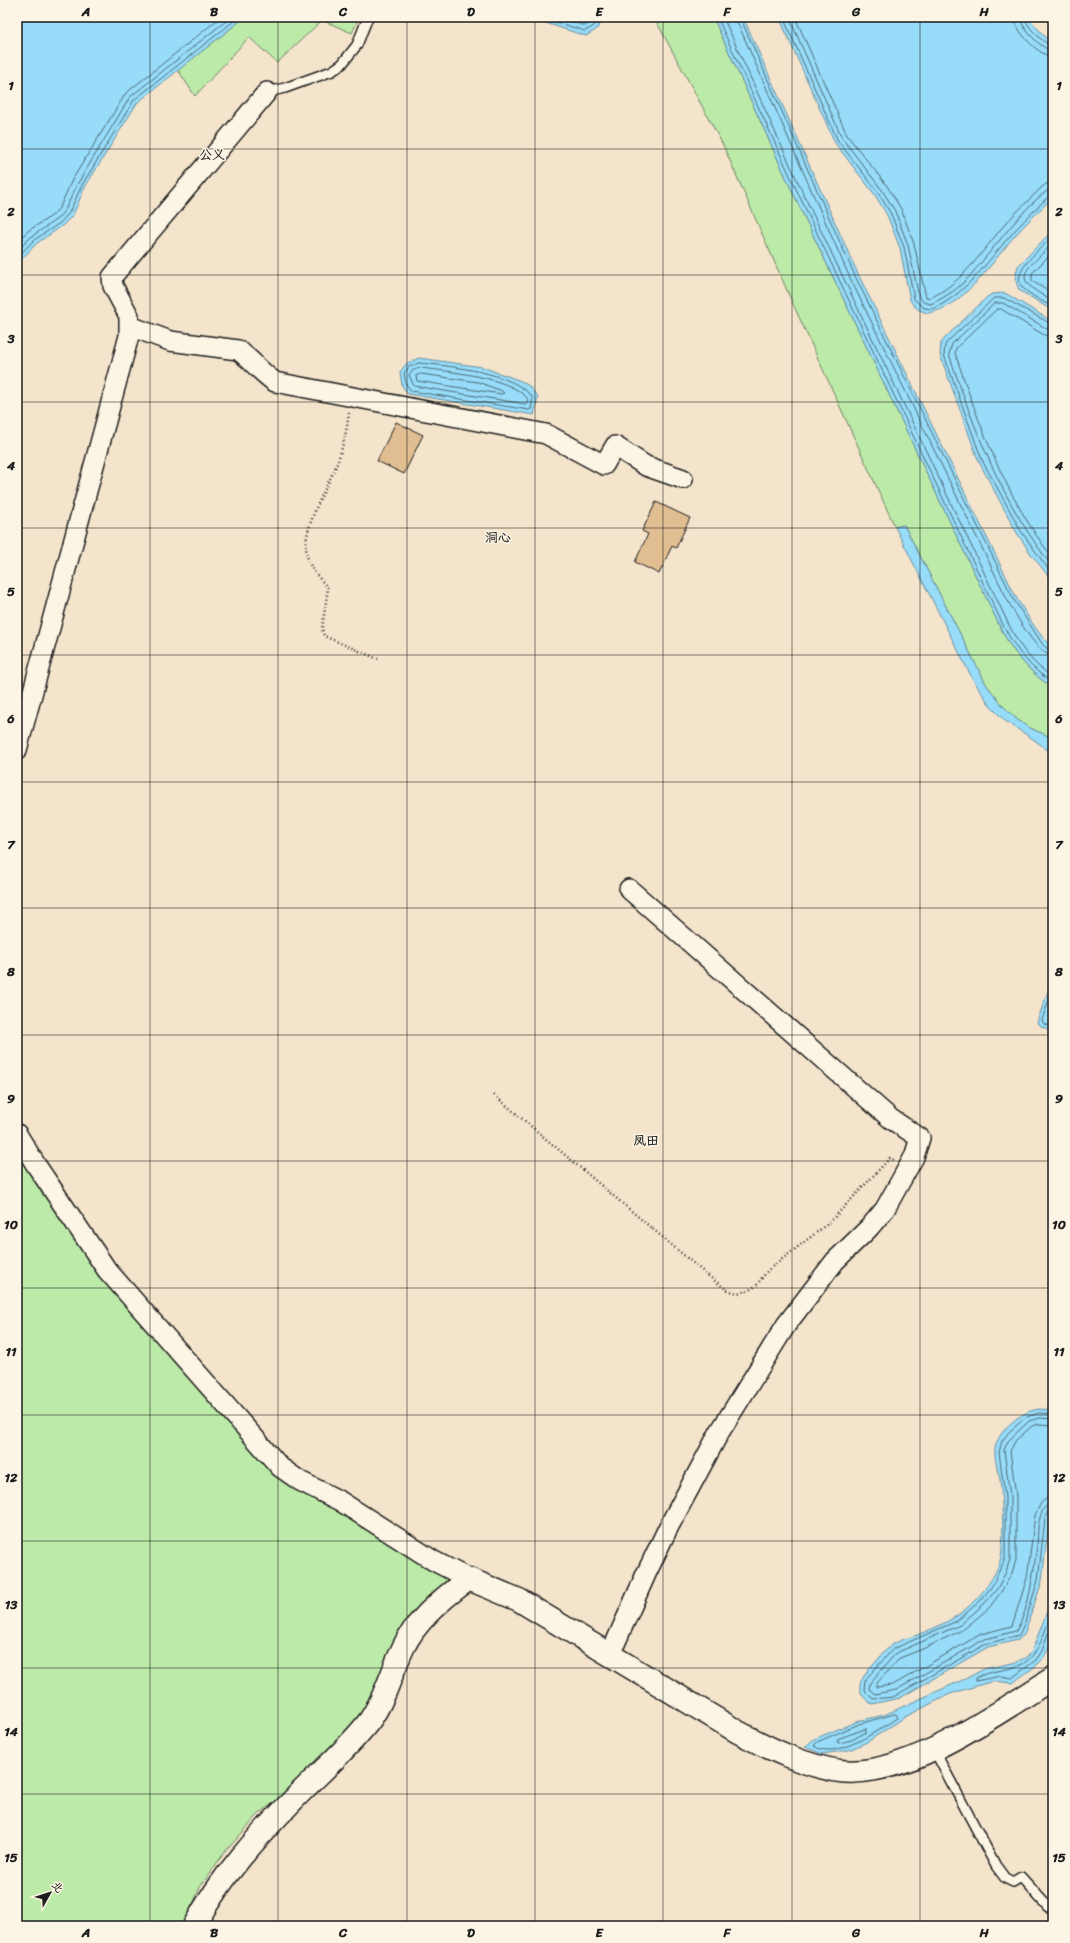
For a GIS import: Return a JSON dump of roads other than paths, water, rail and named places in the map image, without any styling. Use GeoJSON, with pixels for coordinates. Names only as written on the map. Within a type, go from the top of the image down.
{"type":"FeatureCollection","features":[{"type":"Feature","properties":{"kind":"street"},"geometry":{"type":"LineString","coordinates":[[17,750],[130,336],[129,316],[113,286],[112,276],[267,92]]}},
{"type":"Feature","properties":{"kind":"street"},"geometry":{"type":"LineString","coordinates":[[130,326],[170,341],[238,350],[246,356],[262,374],[275,382],[546,434],[604,465],[615,446],[646,466],[683,479]]}},
{"type":"Feature","properties":{"kind":"street"},"geometry":{"type":"LineString","coordinates":[[610,1655],[668,1528],[720,1433],[786,1325],[835,1261],[869,1228],[885,1209],[908,1169],[919,1146],[920,1138],[891,1119],[629,889]]}},
{"type":"Feature","properties":{"kind":"street"},"geometry":{"type":"LineString","coordinates":[[17,1134],[40,1171],[107,1270],[280,1467],[300,1481],[340,1500],[434,1561],[469,1579],[518,1600],[760,1744],[806,1762],[840,1771],[859,1771],[898,1763],[933,1748],[983,1723],[1053,1678]]}},
{"type":"Feature","properties":{"kind":"street"},"geometry":{"type":"LineString","coordinates":[[194,1926],[206,1903],[234,1863],[297,1796],[352,1743],[370,1720],[381,1702],[403,1646],[417,1627],[454,1590],[469,1579]]}},
{"type":"Feature","properties":{"kind":"lane"},"geometry":{"type":"LineString","coordinates":[[267,92],[285,88],[337,68],[350,56],[357,45],[368,17]]}},
{"type":"Feature","properties":{"kind":"lane"},"geometry":{"type":"LineString","coordinates":[[933,1748],[996,1866],[1005,1878],[1013,1882],[1021,1877],[1048,1907]]}},
{"type":"Feature","properties":{"kind":"water"},"geometry":{"type":"Polygon","coordinates":[[[17,17],[245,17],[137,103],[85,187],[73,215],[62,226],[37,243],[17,264],[17,17]]]}},
{"type":"Feature","properties":{"kind":"water"},"geometry":{"type":"Polygon","coordinates":[[[527,17],[603,17],[597,29],[586,36],[527,17]]]}},
{"type":"Feature","properties":{"kind":"water"},"geometry":{"type":"Polygon","coordinates":[[[713,17],[743,17],[858,274],[1017,599],[1029,619],[1053,648],[1053,688],[1037,676],[1023,662],[1001,629],[794,195],[713,17]]]}},
{"type":"Feature","properties":{"kind":"water"},"geometry":{"type":"Polygon","coordinates":[[[779,17],[1028,17],[1045,37],[1053,43],[1053,197],[1017,233],[975,284],[952,303],[940,310],[928,313],[922,311],[918,309],[910,300],[900,248],[887,215],[875,195],[835,143],[779,17]]]}},
{"type":"Feature","properties":{"kind":"water"},"geometry":{"type":"Polygon","coordinates":[[[1053,230],[1053,311],[1019,290],[1015,278],[1018,266],[1053,230]]]}},
{"type":"Feature","properties":{"kind":"water"},"geometry":{"type":"Polygon","coordinates":[[[1005,293],[1053,322],[1053,582],[1017,533],[979,462],[940,355],[941,343],[945,338],[987,297],[992,294],[1005,293]]]}},
{"type":"Feature","properties":{"kind":"water"},"geometry":{"type":"Polygon","coordinates":[[[419,358],[482,367],[521,381],[529,386],[538,397],[534,415],[408,394],[402,386],[400,372],[406,364],[419,358]]]}},
{"type":"Feature","properties":{"kind":"water"},"geometry":{"type":"Polygon","coordinates":[[[904,525],[986,684],[994,695],[1019,721],[1053,739],[1053,754],[1005,721],[991,707],[972,678],[895,527],[904,525]]]}},
{"type":"Feature","properties":{"kind":"water"},"geometry":{"type":"Polygon","coordinates":[[[1053,977],[1053,1031],[1042,1027],[1037,1022],[1053,977]]]}},
{"type":"Feature","properties":{"kind":"water"},"geometry":{"type":"Polygon","coordinates":[[[1039,1409],[1053,1410],[1053,1508],[1049,1519],[1042,1581],[1024,1635],[1018,1640],[988,1647],[900,1698],[872,1704],[861,1694],[860,1684],[866,1673],[885,1651],[898,1642],[951,1620],[967,1608],[978,1597],[994,1576],[1002,1553],[1003,1532],[1000,1479],[995,1449],[1001,1435],[1011,1423],[1025,1413],[1039,1409]]]}},
{"type":"Feature","properties":{"kind":"water"},"geometry":{"type":"Polygon","coordinates":[[[1053,1596],[1053,1623],[1051,1641],[1048,1650],[1038,1664],[1013,1683],[993,1681],[950,1694],[905,1717],[867,1742],[849,1750],[822,1754],[805,1747],[814,1739],[858,1721],[884,1715],[984,1669],[1017,1662],[1028,1656],[1032,1651],[1053,1596]]]}},
{"type":"Feature","properties":{"kind":"district","name":"公义"},"geometry":{"type":"Point","coordinates":[212,154]}},
{"type":"Feature","properties":{"kind":"district","name":"洞心"},"geometry":{"type":"Point","coordinates":[498,537]}},
{"type":"Feature","properties":{"kind":"district","name":"凤田"},"geometry":{"type":"Point","coordinates":[646,1140]}}]}
